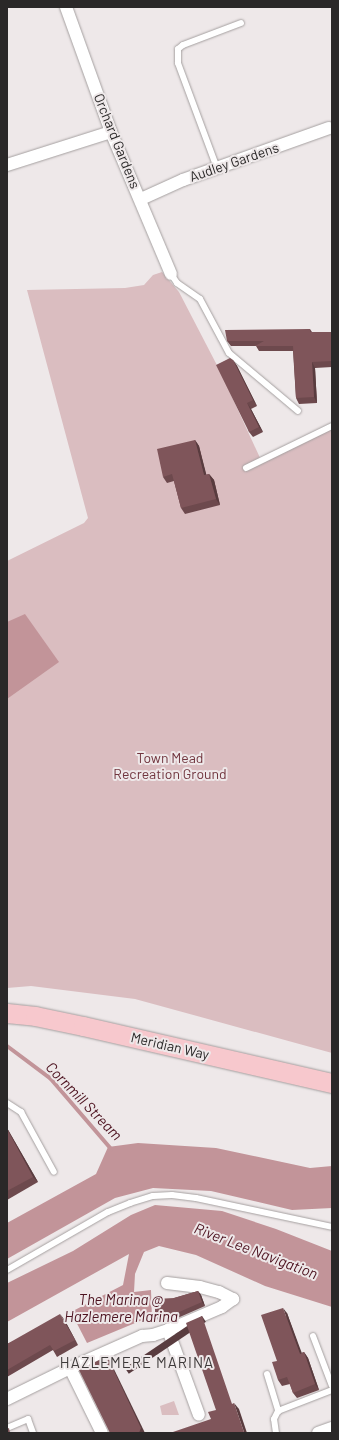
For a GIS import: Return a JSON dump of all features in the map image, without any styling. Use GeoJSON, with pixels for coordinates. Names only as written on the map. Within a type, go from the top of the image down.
{"type":"FeatureCollection","features":[{"type":"Feature","properties":{"kind":"main road","name":"Meridian Way"},"geometry":{"type":"LineString","coordinates":[[7,1013],[59,1021],[332,1083]]}},
{"type":"Feature","properties":{"kind":"street","name":"Orchard Gardens"},"geometry":{"type":"LineString","coordinates":[[66,7],[111,132],[141,199],[171,274]]}},
{"type":"Feature","properties":{"kind":"street","name":"Audley Gardens"},"geometry":{"type":"LineString","coordinates":[[141,199],[183,180],[329,128]]}},
{"type":"Feature","properties":{"kind":"street"},"geometry":{"type":"LineString","coordinates":[[7,165],[111,132]]}},
{"type":"Feature","properties":{"kind":"street"},"geometry":{"type":"LineString","coordinates":[[7,1399],[70,1368],[142,1336],[153,1335],[168,1330],[222,1307],[233,1299],[219,1292],[200,1287],[167,1283]]}},
{"type":"Feature","properties":{"kind":"street"},"geometry":{"type":"LineString","coordinates":[[168,1330],[199,1415]]}},
{"type":"Feature","properties":{"kind":"street"},"geometry":{"type":"LineString","coordinates":[[70,1368],[102,1433]]}},
{"type":"Feature","properties":{"kind":"street"},"geometry":{"type":"LineString","coordinates":[[318,1433],[332,1428]]}},
{"type":"Feature","properties":{"kind":"lane"},"geometry":{"type":"LineString","coordinates":[[217,168],[178,63],[178,49],[183,45],[241,23]]}},
{"type":"Feature","properties":{"kind":"lane"},"geometry":{"type":"LineString","coordinates":[[171,274],[177,283],[200,299],[229,353],[298,411]]}},
{"type":"Feature","properties":{"kind":"lane"},"geometry":{"type":"LineString","coordinates":[[246,468],[332,426]]}},
{"type":"Feature","properties":{"kind":"lane"},"geometry":{"type":"LineString","coordinates":[[7,1103],[21,1112],[54,1172]]}},
{"type":"Feature","properties":{"kind":"lane"},"geometry":{"type":"LineString","coordinates":[[7,1270],[108,1212],[130,1202],[153,1196],[172,1195],[196,1198],[332,1227]]}},
{"type":"Feature","properties":{"kind":"lane"},"geometry":{"type":"LineString","coordinates":[[313,1336],[332,1386]]}},
{"type":"Feature","properties":{"kind":"lane"},"geometry":{"type":"LineString","coordinates":[[267,1374],[278,1411],[274,1420],[276,1433]]}},
{"type":"Feature","properties":{"kind":"lane"},"geometry":{"type":"LineString","coordinates":[[278,1411],[332,1390]]}},
{"type":"Feature","properties":{"kind":"lane"},"geometry":{"type":"LineString","coordinates":[[7,1428],[28,1419],[33,1433]]}},
{"type":"Feature","properties":{"kind":"green space","name":"Town Mead Recreation Ground"},"geometry":{"type":"Polygon","coordinates":[[[162,272],[179,292],[220,371],[261,460],[332,426],[332,1053],[135,999],[31,986],[7,988],[7,561],[84,523],[88,518],[27,290],[125,288],[144,285],[153,275],[162,272]]]}},
{"type":"Feature","properties":{"kind":"green space"},"geometry":{"type":"Polygon","coordinates":[[[174,1401],[179,1415],[162,1415],[160,1406],[174,1401]]]}},
{"type":"Feature","properties":{"kind":"water"},"geometry":{"type":"Polygon","coordinates":[[[25,614],[59,662],[7,699],[7,622],[25,614]]]}},
{"type":"Feature","properties":{"kind":"water"},"geometry":{"type":"Polygon","coordinates":[[[138,1143],[216,1148],[310,1168],[332,1166],[332,1208],[292,1210],[211,1191],[153,1188],[115,1198],[7,1259],[7,1223],[96,1174],[108,1147],[138,1143]]]}},
{"type":"Feature","properties":{"kind":"water"},"geometry":{"type":"Polygon","coordinates":[[[155,1205],[222,1211],[276,1229],[332,1251],[332,1307],[265,1286],[196,1255],[159,1246],[144,1252],[135,1274],[134,1292],[151,1290],[152,1320],[140,1321],[87,1343],[71,1312],[123,1285],[129,1254],[7,1322],[7,1283],[73,1251],[131,1215],[155,1205]]]}},
{"type":"Feature","properties":{"kind":"building"},"geometry":{"type":"Polygon","coordinates":[[[310,329],[310,332],[332,332],[332,361],[312,362],[314,397],[296,398],[293,346],[255,346],[264,341],[227,341],[225,330],[310,329]]]}},
{"type":"Feature","properties":{"kind":"building"},"geometry":{"type":"Polygon","coordinates":[[[230,358],[233,360],[253,400],[247,403],[259,427],[249,432],[216,365],[230,358]]]}},
{"type":"Feature","properties":{"kind":"building"},"geometry":{"type":"Polygon","coordinates":[[[195,440],[204,475],[209,474],[216,499],[181,508],[172,474],[163,477],[157,449],[195,440]]]}},
{"type":"Feature","properties":{"kind":"building"},"geometry":{"type":"Polygon","coordinates":[[[7,1129],[33,1177],[7,1191],[7,1129]]]}},
{"type":"Feature","properties":{"kind":"building"},"geometry":{"type":"Polygon","coordinates":[[[198,1291],[202,1302],[170,1316],[155,1316],[155,1299],[174,1298],[198,1291]]]}},
{"type":"Feature","properties":{"kind":"building"},"geometry":{"type":"Polygon","coordinates":[[[283,1308],[300,1354],[304,1352],[315,1384],[293,1393],[287,1377],[278,1380],[272,1362],[277,1361],[261,1315],[283,1308]]]}},
{"type":"Feature","properties":{"kind":"building"},"geometry":{"type":"Polygon","coordinates":[[[60,1314],[75,1340],[54,1351],[50,1345],[7,1370],[7,1344],[60,1314]]]}},
{"type":"Feature","properties":{"kind":"building"},"geometry":{"type":"Polygon","coordinates":[[[202,1316],[232,1404],[234,1403],[244,1432],[242,1433],[170,1433],[211,1419],[208,1412],[216,1410],[186,1323],[202,1316]]]}},
{"type":"Feature","properties":{"kind":"building"},"geometry":{"type":"Polygon","coordinates":[[[107,1356],[141,1428],[139,1433],[110,1433],[79,1370],[107,1356]]]}},
{"type":"Feature","properties":{"kind":"building"},"geometry":{"type":"Polygon","coordinates":[[[9,1428],[10,1433],[7,1433],[7,1429],[9,1428]]]}},
{"type":"Feature","properties":{"kind":"waterway","name":"Cornmill Stream"},"geometry":{"type":"LineString","coordinates":[[7,1046],[50,1078],[111,1149]]}},
{"type":"Feature","properties":{"kind":"district","name":"HAZLEMERE MARINA"},"geometry":{"type":"Point","coordinates":[137,1363]}},
{"type":"Feature","properties":{"kind":"water label","name":"River Lee Navigation"},"geometry":{"type":"Point","coordinates":[256,1251]}},
{"type":"Feature","properties":{"kind":"water label","name":"The Marina @ Hazlemere Marina"},"geometry":{"type":"Point","coordinates":[121,1308]}}]}
